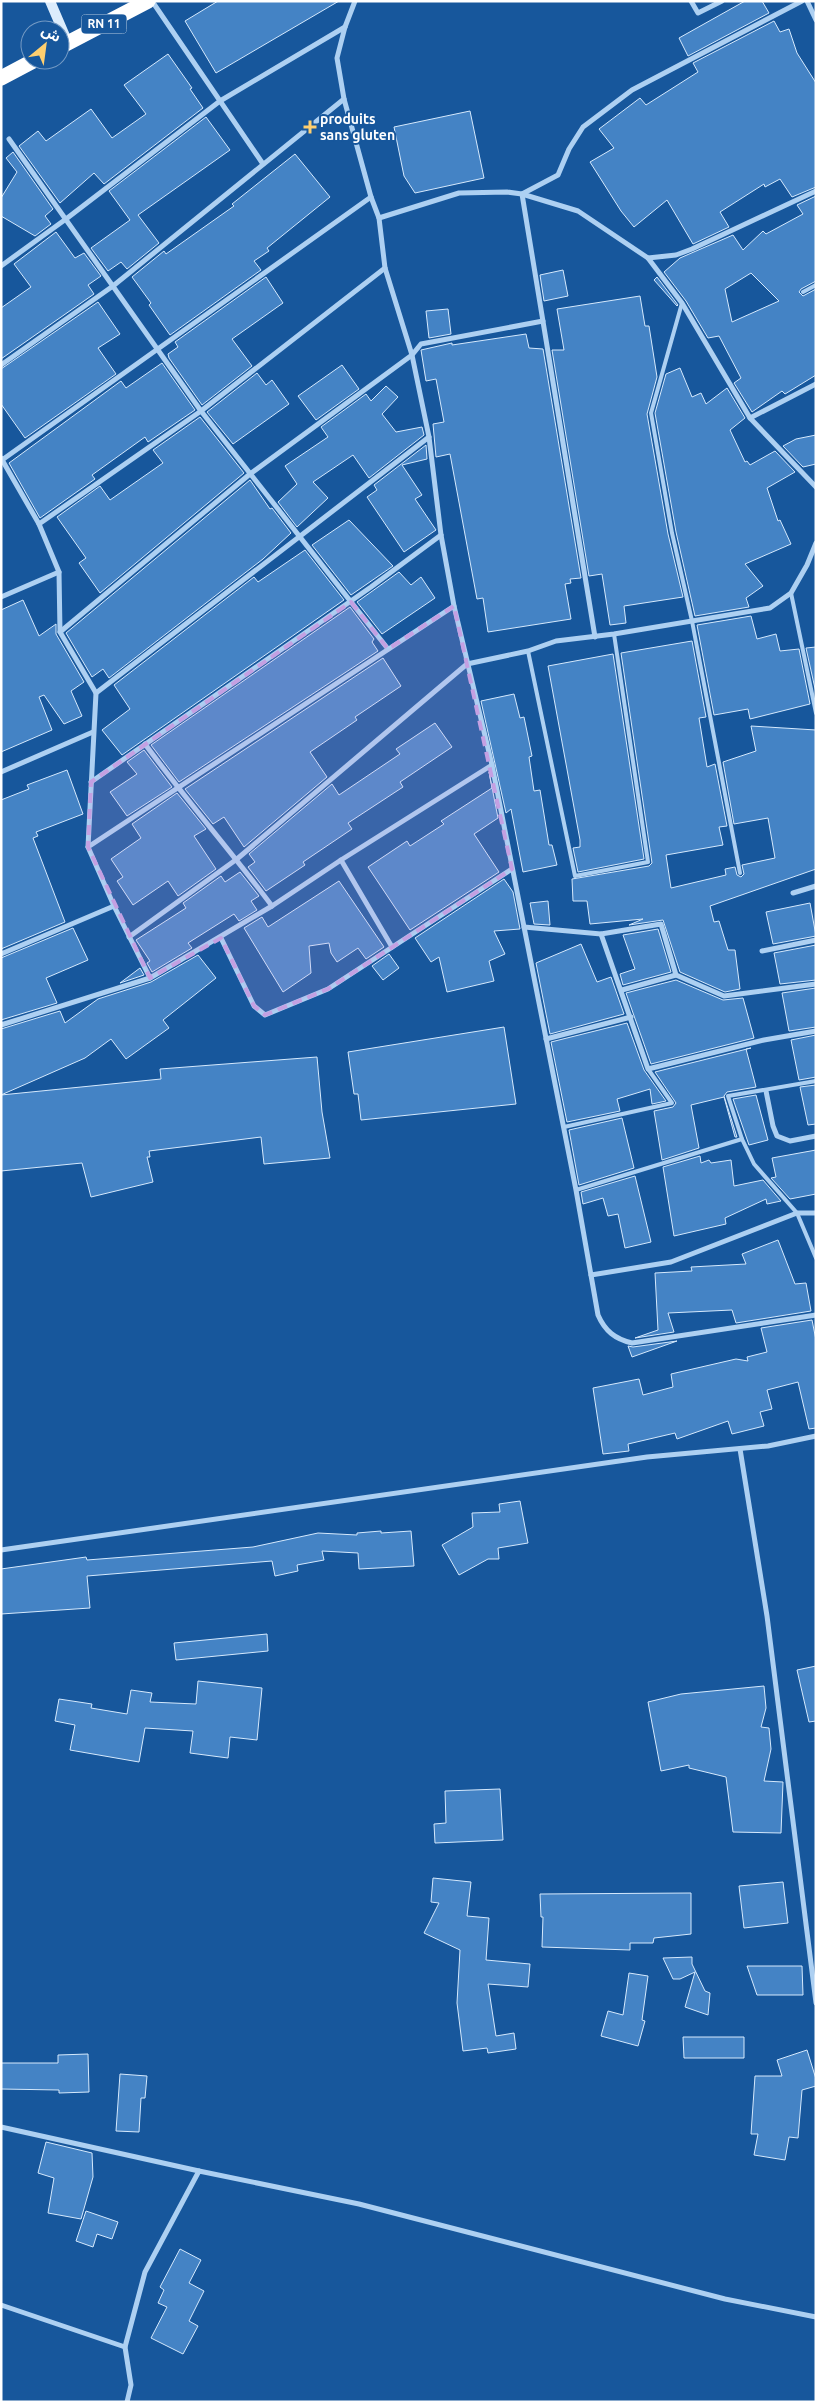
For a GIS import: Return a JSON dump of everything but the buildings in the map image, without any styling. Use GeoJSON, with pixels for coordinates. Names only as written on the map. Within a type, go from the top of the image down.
{"type":"FeatureCollection","features":[{"type":"Feature","properties":{"kind":"highway","name":"RN 11"},"geometry":{"type":"LineString","coordinates":[[70,42],[148,1]]}},
{"type":"Feature","properties":{"kind":"highway"},"geometry":{"type":"LineString","coordinates":[[1,78],[20,68]]}},
{"type":"Feature","properties":{"kind":"street"},"geometry":{"type":"LineString","coordinates":[[50,1],[56,20]]}},
{"type":"Feature","properties":{"kind":"street"},"geometry":{"type":"LineString","coordinates":[[152,1],[263,164]]}},
{"type":"Feature","properties":{"kind":"street"},"geometry":{"type":"LineString","coordinates":[[355,1],[345,27],[337,58],[344,99],[371,197],[379,218],[385,268],[412,355],[429,437],[441,535],[454,606],[492,765],[564,1127],[598,1315],[602,1323],[615,1337],[632,1343],[816,1315]]}},
{"type":"Feature","properties":{"kind":"street"},"geometry":{"type":"LineString","coordinates":[[691,1],[698,14],[722,1]]}},
{"type":"Feature","properties":{"kind":"street"},"geometry":{"type":"LineString","coordinates":[[522,194],[558,175],[569,149],[583,127],[632,90],[802,1]]}},
{"type":"Feature","properties":{"kind":"street"},"geometry":{"type":"LineString","coordinates":[[807,1],[816,20]]}},
{"type":"Feature","properties":{"kind":"street"},"geometry":{"type":"LineString","coordinates":[[1,266],[66,220],[220,102],[345,27]]}},
{"type":"Feature","properties":{"kind":"street"},"geometry":{"type":"LineString","coordinates":[[1,365],[113,286],[344,99]]}},
{"type":"Feature","properties":{"kind":"street"},"geometry":{"type":"LineString","coordinates":[[9,139],[201,411],[388,649]]}},
{"type":"Feature","properties":{"kind":"street"},"geometry":{"type":"LineString","coordinates":[[648,258],[676,255],[692,249],[816,190]]}},
{"type":"Feature","properties":{"kind":"street"},"geometry":{"type":"LineString","coordinates":[[379,218],[459,193],[522,194],[578,211],[648,258],[682,303],[750,418],[816,486]]}},
{"type":"Feature","properties":{"kind":"street"},"geometry":{"type":"LineString","coordinates":[[522,194],[594,637]]}},
{"type":"Feature","properties":{"kind":"street"},"geometry":{"type":"LineString","coordinates":[[150,978],[114,906],[88,847],[96,693],[60,632],[59,572],[38,524],[2,459],[371,197]]}},
{"type":"Feature","properties":{"kind":"street"},"geometry":{"type":"LineString","coordinates":[[38,524],[201,411],[385,268]]}},
{"type":"Feature","properties":{"kind":"street"},"geometry":{"type":"LineString","coordinates":[[60,632],[250,474],[412,355],[421,344],[543,322]]}},
{"type":"Feature","properties":{"kind":"street"},"geometry":{"type":"LineString","coordinates":[[750,418],[816,384]]}},
{"type":"Feature","properties":{"kind":"street"},"geometry":{"type":"LineString","coordinates":[[96,693],[429,437]]}},
{"type":"Feature","properties":{"kind":"street"},"geometry":{"type":"LineString","coordinates":[[91,782],[350,602],[441,535]]}},
{"type":"Feature","properties":{"kind":"street"},"geometry":{"type":"LineString","coordinates":[[129,937],[237,859],[467,664],[528,651],[556,642],[770,608],[791,594],[815,550],[816,543]]}},
{"type":"Feature","properties":{"kind":"street"},"geometry":{"type":"LineString","coordinates":[[1,596],[59,572]]}},
{"type":"Feature","properties":{"kind":"street"},"geometry":{"type":"LineString","coordinates":[[88,847],[454,606]]}},
{"type":"Feature","properties":{"kind":"street"},"geometry":{"type":"LineString","coordinates":[[1,772],[93,732]]}},
{"type":"Feature","properties":{"kind":"street"},"geometry":{"type":"LineString","coordinates":[[146,744],[177,788],[237,859],[272,906]]}},
{"type":"Feature","properties":{"kind":"street"},"geometry":{"type":"LineString","coordinates":[[1,1025],[150,978],[221,938],[340,860],[492,765]]}},
{"type":"Feature","properties":{"kind":"street"},"geometry":{"type":"LineString","coordinates":[[340,860],[392,947]]}},
{"type":"Feature","properties":{"kind":"street"},"geometry":{"type":"LineString","coordinates":[[221,938],[254,1006],[265,1015],[328,989],[512,869]]}},
{"type":"Feature","properties":{"kind":"street"},"geometry":{"type":"LineString","coordinates":[[793,893],[816,886]]}},
{"type":"Feature","properties":{"kind":"street"},"geometry":{"type":"LineString","coordinates":[[1,954],[114,906]]}},
{"type":"Feature","properties":{"kind":"street"},"geometry":{"type":"LineString","coordinates":[[524,927],[600,934],[660,924],[676,976]]}},
{"type":"Feature","properties":{"kind":"street"},"geometry":{"type":"LineString","coordinates":[[600,934],[622,990],[648,1069],[764,1040],[816,1031]]}},
{"type":"Feature","properties":{"kind":"street"},"geometry":{"type":"LineString","coordinates":[[762,951],[816,940]]}},
{"type":"Feature","properties":{"kind":"street"},"geometry":{"type":"LineString","coordinates":[[622,990],[676,976],[724,996],[816,984]]}},
{"type":"Feature","properties":{"kind":"street"},"geometry":{"type":"LineString","coordinates":[[546,1039],[631,1017]]}},
{"type":"Feature","properties":{"kind":"street"},"geometry":{"type":"LineString","coordinates":[[766,1091],[773,1126],[777,1136],[790,1142],[816,1136]]}},
{"type":"Feature","properties":{"kind":"street"},"geometry":{"type":"LineString","coordinates":[[591,1274],[671,1262],[798,1213],[816,1213]]}},
{"type":"Feature","properties":{"kind":"street"},"geometry":{"type":"LineString","coordinates":[[1,1550],[647,1457],[768,1446],[816,1436]]}},
{"type":"Feature","properties":{"kind":"street"},"geometry":{"type":"LineString","coordinates":[[740,1448],[767,1616],[816,2003]]}},
{"type":"Feature","properties":{"kind":"street"},"geometry":{"type":"LineString","coordinates":[[1,2127],[359,2204],[725,2299],[816,2317]]}},
{"type":"Feature","properties":{"kind":"street"},"geometry":{"type":"LineString","coordinates":[[127,2402],[131,2384],[125,2347],[145,2272],[199,2171]]}},
{"type":"Feature","properties":{"kind":"street"},"geometry":{"type":"LineString","coordinates":[[1,2305],[125,2347]]}},
{"type":"Feature","properties":{"kind":"lane"},"geometry":{"type":"LineString","coordinates":[[803,292],[816,285]]}},
{"type":"Feature","properties":{"kind":"lane"},"geometry":{"type":"LineString","coordinates":[[682,303],[651,413],[672,533],[692,621],[740,873]]}},
{"type":"Feature","properties":{"kind":"lane"},"geometry":{"type":"LineString","coordinates":[[791,594],[816,713]]}},
{"type":"Feature","properties":{"kind":"lane"},"geometry":{"type":"LineString","coordinates":[[528,651],[575,876],[648,862],[614,634]]}},
{"type":"Feature","properties":{"kind":"lane"},"geometry":{"type":"LineString","coordinates":[[564,1127],[672,1103],[648,1069]]}},
{"type":"Feature","properties":{"kind":"lane"},"geometry":{"type":"LineString","coordinates":[[816,1081],[728,1096],[742,1139],[754,1164],[798,1213],[816,1258]]}},
{"type":"Feature","properties":{"kind":"lane"},"geometry":{"type":"LineString","coordinates":[[576,1190],[742,1139]]}},
{"type":"Feature","properties":{"kind":"highlighted area"},"geometry":{"type":"Polygon","coordinates":[[[351,602],[388,649],[454,606],[512,869],[328,989],[265,1015],[254,1006],[221,938],[150,978],[88,847],[91,782],[351,602]]]}},
{"type":"Feature","properties":{"kind":"place","name":"produits sans gluten"},"geometry":{"type":"Point","coordinates":[310,127]}}]}
